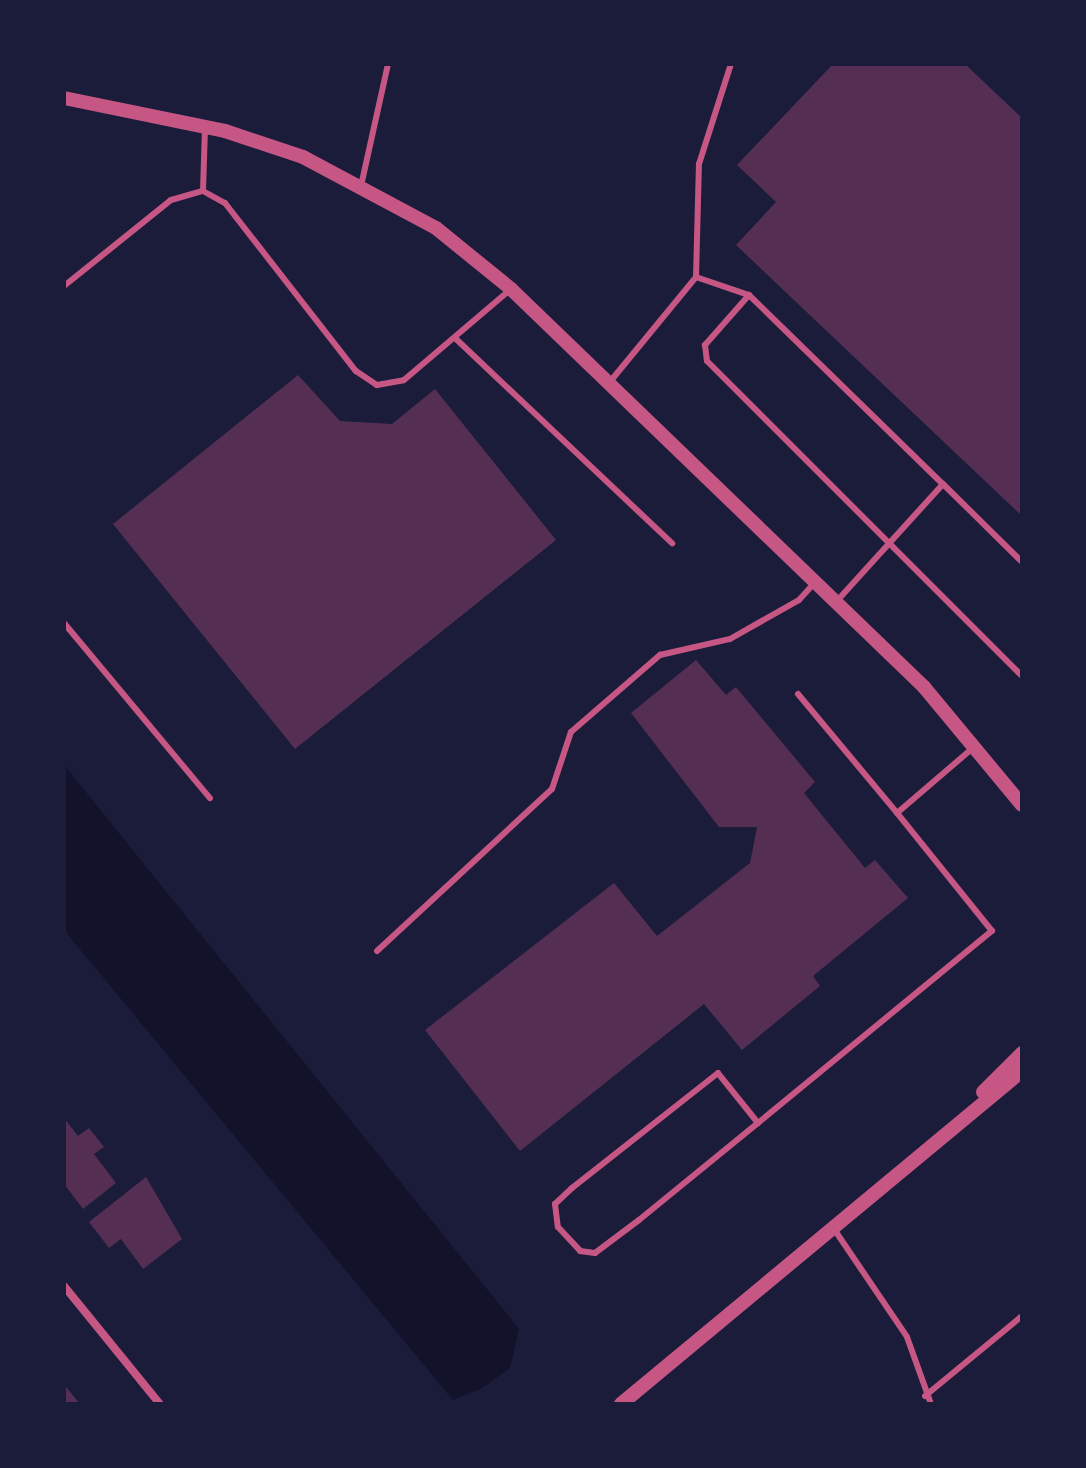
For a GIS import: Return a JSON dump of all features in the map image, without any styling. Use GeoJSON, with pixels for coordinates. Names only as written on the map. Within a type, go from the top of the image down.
{"type":"FeatureCollection","features":[{"type":"Feature","properties":{"kind":"street"},"geometry":{"type":"LineString","coordinates":[[64,98],[205,126],[303,157],[436,228],[511,289],[836,602],[974,747],[1022,805]]}},
{"type":"Feature","properties":{"kind":"street"},"geometry":{"type":"LineString","coordinates":[[935,1141],[1022,1053]]}},
{"type":"Feature","properties":{"kind":"street"},"geometry":{"type":"LineString","coordinates":[[621,1404],[1022,1071]]}},
{"type":"Feature","properties":{"kind":"street"},"geometry":{"type":"LineString","coordinates":[[64,1286],[160,1404]]}},
{"type":"Feature","properties":{"kind":"lane"},"geometry":{"type":"LineString","coordinates":[[361,186],[388,64]]}},
{"type":"Feature","properties":{"kind":"lane"},"geometry":{"type":"LineString","coordinates":[[609,384],[696,277],[699,164],[731,64]]}},
{"type":"Feature","properties":{"kind":"lane"},"geometry":{"type":"LineString","coordinates":[[203,191],[205,126]]}},
{"type":"Feature","properties":{"kind":"lane"},"geometry":{"type":"LineString","coordinates":[[64,286],[171,200],[203,191],[225,203],[356,371],[377,385],[404,380],[511,289]]}},
{"type":"Feature","properties":{"kind":"lane"},"geometry":{"type":"LineString","coordinates":[[696,277],[749,295],[1022,562]]}},
{"type":"Feature","properties":{"kind":"lane"},"geometry":{"type":"LineString","coordinates":[[749,295],[705,345],[707,361],[1022,676]]}},
{"type":"Feature","properties":{"kind":"lane"},"geometry":{"type":"LineString","coordinates":[[455,338],[672,543]]}},
{"type":"Feature","properties":{"kind":"lane"},"geometry":{"type":"LineString","coordinates":[[836,602],[943,484]]}},
{"type":"Feature","properties":{"kind":"lane"},"geometry":{"type":"LineString","coordinates":[[377,951],[552,789],[571,732],[660,655],[730,639],[799,600],[815,582]]}},
{"type":"Feature","properties":{"kind":"lane"},"geometry":{"type":"LineString","coordinates":[[64,623],[210,798]]}},
{"type":"Feature","properties":{"kind":"lane"},"geometry":{"type":"LineString","coordinates":[[758,1123],[718,1073],[555,1204],[558,1227],[580,1251],[595,1253],[758,1123],[992,931],[798,694]]}},
{"type":"Feature","properties":{"kind":"lane"},"geometry":{"type":"LineString","coordinates":[[897,813],[974,747]]}},
{"type":"Feature","properties":{"kind":"lane"},"geometry":{"type":"LineString","coordinates":[[834,1229],[907,1337],[925,1396],[931,1404]]}},
{"type":"Feature","properties":{"kind":"lane"},"geometry":{"type":"LineString","coordinates":[[925,1396],[1022,1316]]}},
{"type":"Feature","properties":{"kind":"shaded area"},"geometry":{"type":"Polygon","coordinates":[[[64,765],[519,1329],[510,1368],[482,1388],[453,1400],[64,930],[64,765]]]}},
{"type":"Feature","properties":{"kind":"building"},"geometry":{"type":"Polygon","coordinates":[[[833,64],[965,64],[1022,118],[1022,516],[736,245],[776,202],[737,165],[833,64]]]}},
{"type":"Feature","properties":{"kind":"building"},"geometry":{"type":"Polygon","coordinates":[[[298,375],[340,421],[392,424],[435,389],[556,540],[295,749],[113,524],[298,375]]]}},
{"type":"Feature","properties":{"kind":"building"},"geometry":{"type":"Polygon","coordinates":[[[696,660],[726,695],[736,687],[815,782],[804,793],[865,868],[875,860],[908,898],[813,976],[820,986],[742,1050],[704,1004],[520,1151],[425,1030],[614,883],[657,936],[750,863],[757,827],[719,827],[631,713],[696,660]]]}},
{"type":"Feature","properties":{"kind":"building"},"geometry":{"type":"Polygon","coordinates":[[[64,1118],[78,1136],[89,1128],[104,1147],[94,1154],[116,1183],[83,1209],[64,1184],[64,1118]]]}},
{"type":"Feature","properties":{"kind":"building"},"geometry":{"type":"Polygon","coordinates":[[[146,1177],[182,1239],[143,1269],[121,1239],[109,1248],[89,1222],[146,1177]]]}},
{"type":"Feature","properties":{"kind":"building"},"geometry":{"type":"Polygon","coordinates":[[[66,1387],[80,1404],[64,1404],[66,1387]]]}}]}
